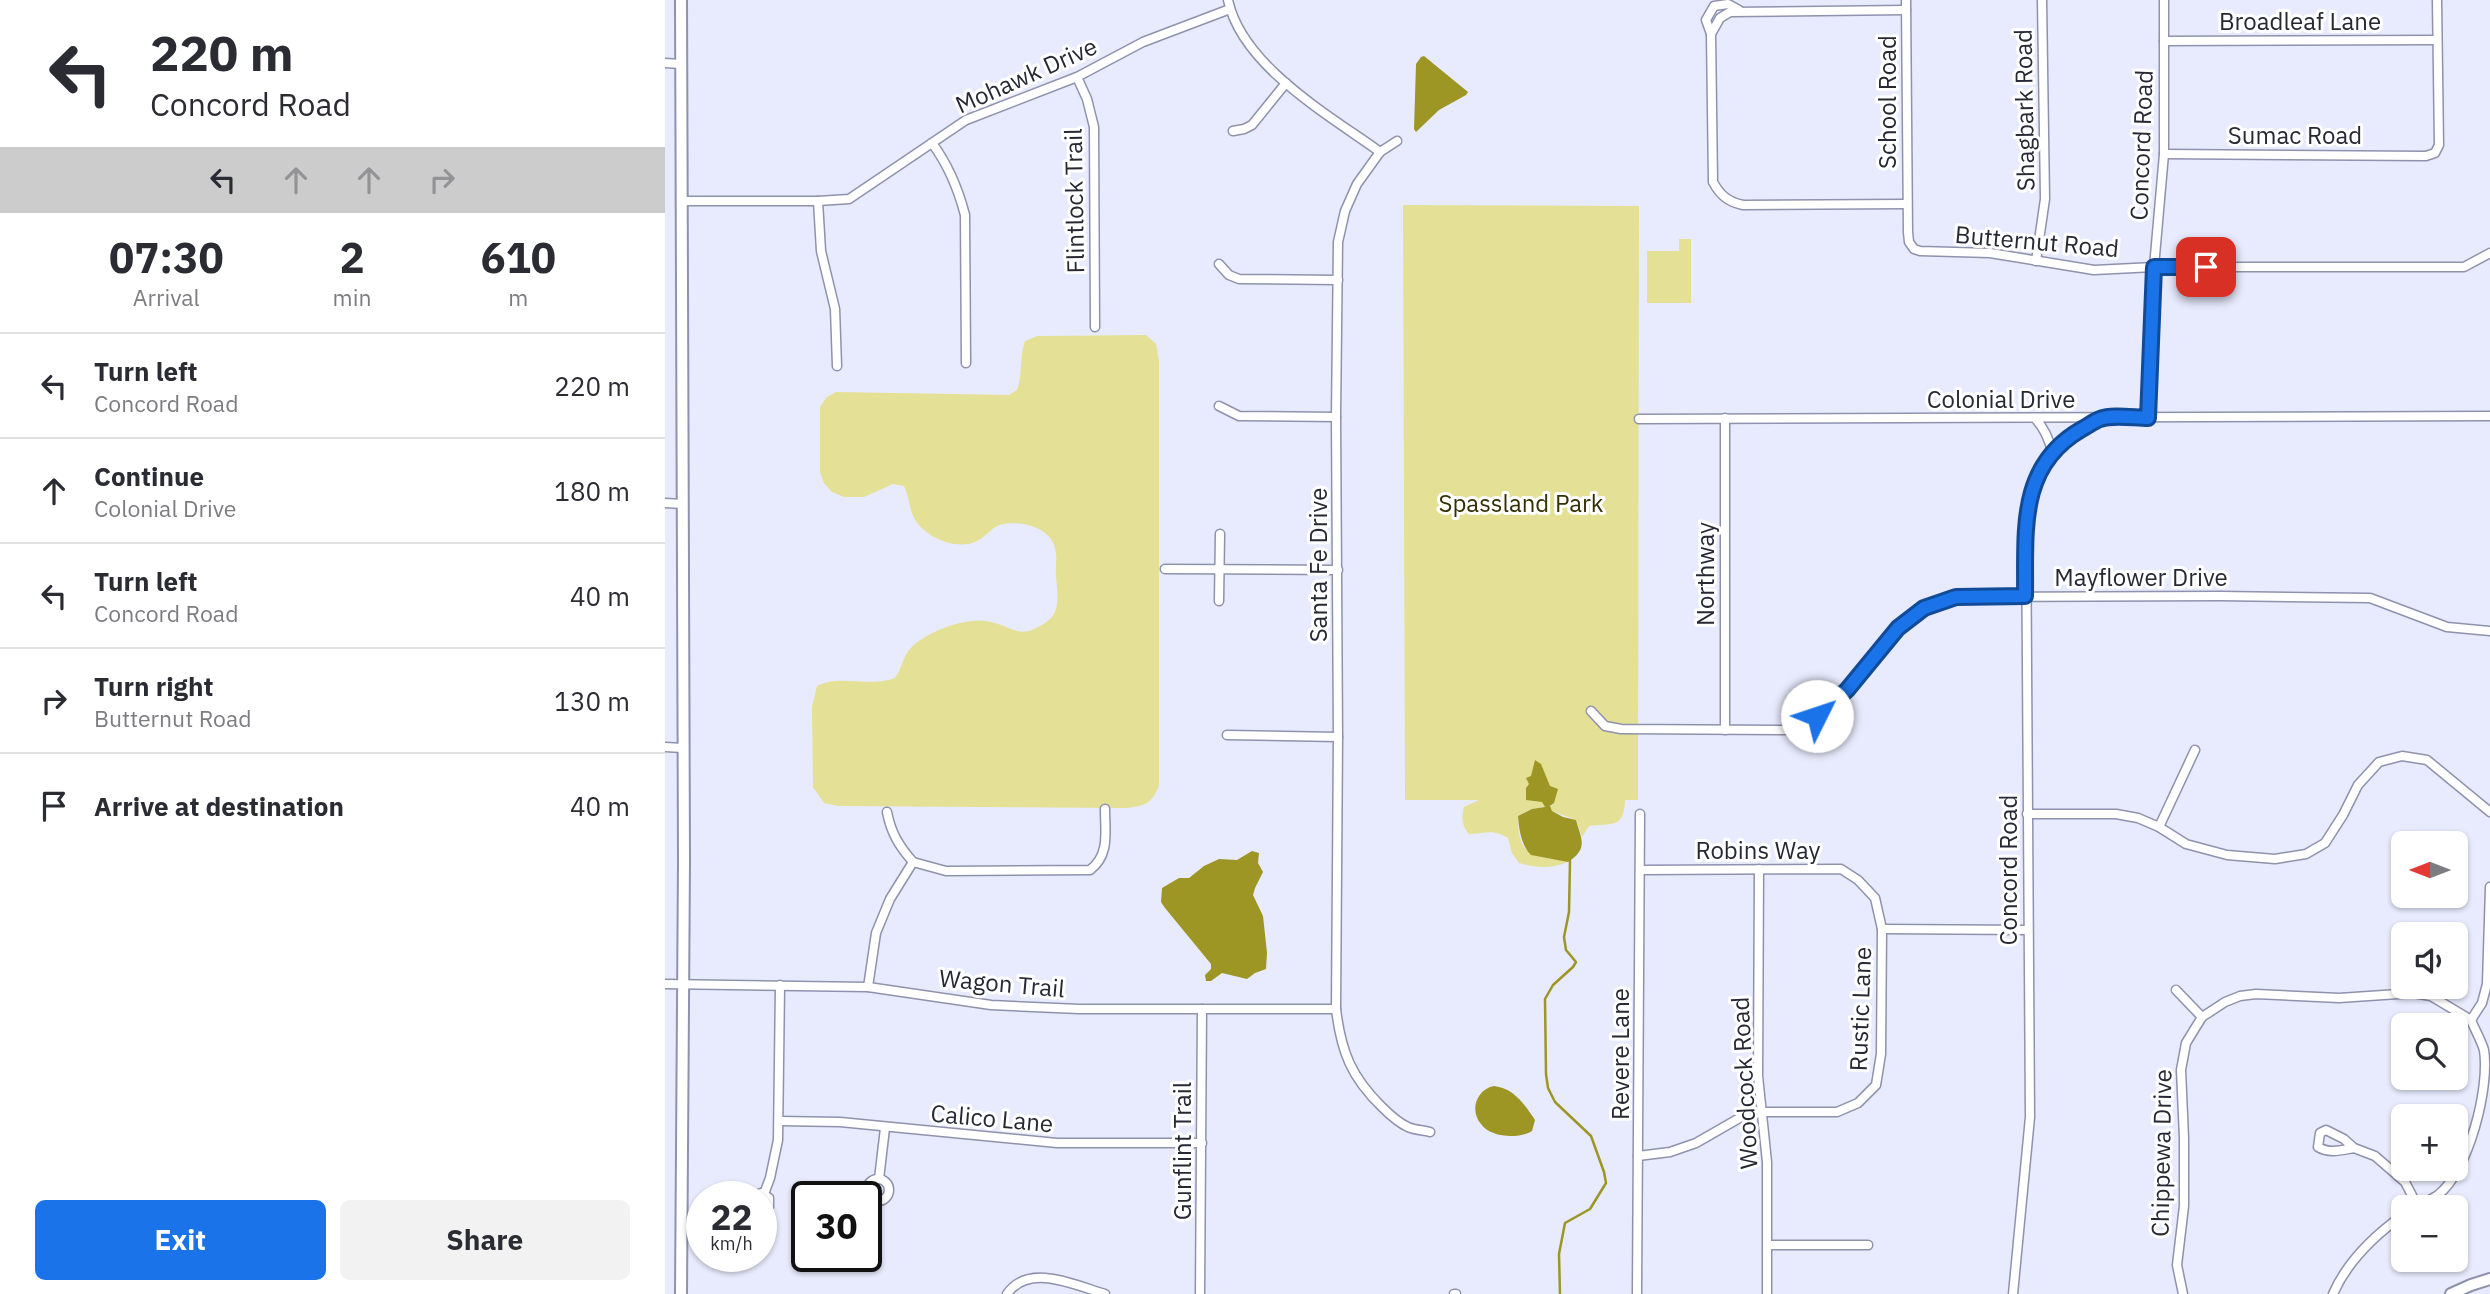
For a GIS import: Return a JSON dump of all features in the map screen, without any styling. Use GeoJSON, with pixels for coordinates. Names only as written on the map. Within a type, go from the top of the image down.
{"type":"FeatureCollection","features":[{"type":"Feature","properties":{"kind":"street"},"geometry":{"type":"LineString","coordinates":[[681,0],[681,1294]]}},
{"type":"Feature","properties":{"kind":"street","name":"School Road"},"geometry":{"type":"LineString","coordinates":[[1906,0],[1906,204]]}},
{"type":"Feature","properties":{"kind":"street","name":"Shagbark Road"},"geometry":{"type":"LineString","coordinates":[[2036,261],[2045,199],[2042,0]]}},
{"type":"Feature","properties":{"kind":"street","name":"Concord Road"},"geometry":{"type":"LineString","coordinates":[[2148,418],[2154,267],[2164,154],[2164,0]]}},
{"type":"Feature","properties":{"kind":"street"},"geometry":{"type":"LineString","coordinates":[[2437,0],[2437,40]]}},
{"type":"Feature","properties":{"kind":"street"},"geometry":{"type":"LineString","coordinates":[[1229,4],[1251,48],[1286,83],[1380,152]]}},
{"type":"Feature","properties":{"kind":"street","name":"Mohawk Drive"},"geometry":{"type":"LineString","coordinates":[[682,201],[849,199],[965,120],[1077,77],[1143,42],[1229,4]]}},
{"type":"Feature","properties":{"kind":"street"},"geometry":{"type":"LineString","coordinates":[[1740,11],[1728,4],[1714,6],[1706,20],[1710,34],[1713,181],[1718,191],[1730,202],[1743,205],[1906,204]]}},
{"type":"Feature","properties":{"kind":"street"},"geometry":{"type":"LineString","coordinates":[[1710,34],[1720,18],[1730,12],[1906,10]]}},
{"type":"Feature","properties":{"kind":"street","name":"Broadleaf Lane"},"geometry":{"type":"LineString","coordinates":[[2164,41],[2437,40]]}},
{"type":"Feature","properties":{"kind":"street","name":"Sumac Road"},"geometry":{"type":"LineString","coordinates":[[2164,154],[2426,156],[2435,153],[2439,145],[2437,40]]}},
{"type":"Feature","properties":{"kind":"street"},"geometry":{"type":"LineString","coordinates":[[665,63],[681,64]]}},
{"type":"Feature","properties":{"kind":"street","name":"Flintlock Trail"},"geometry":{"type":"LineString","coordinates":[[1077,77],[1087,99],[1094,127],[1095,327]]}},
{"type":"Feature","properties":{"kind":"street"},"geometry":{"type":"LineString","coordinates":[[1233,131],[1252,125],[1286,83]]}},
{"type":"Feature","properties":{"kind":"street","name":"Santa Fe Drive"},"geometry":{"type":"LineString","coordinates":[[1397,141],[1380,152],[1357,184],[1345,211],[1338,242],[1336,1009],[1339,1036],[1349,1064],[1365,1091],[1389,1114],[1408,1127],[1430,1132]]}},
{"type":"Feature","properties":{"kind":"street"},"geometry":{"type":"LineString","coordinates":[[932,143],[948,166],[965,215],[965,363]]}},
{"type":"Feature","properties":{"kind":"street"},"geometry":{"type":"LineString","coordinates":[[818,201],[821,251],[835,309],[837,366]]}},
{"type":"Feature","properties":{"kind":"street","name":"Butternut Road"},"geometry":{"type":"LineString","coordinates":[[1906,204],[1909,242],[1920,251],[1990,253],[2094,270],[2154,267],[2464,267],[2490,253]]}},
{"type":"Feature","properties":{"kind":"street"},"geometry":{"type":"LineString","coordinates":[[1219,264],[1230,275],[1239,279],[1338,280]]}},
{"type":"Feature","properties":{"kind":"street"},"geometry":{"type":"LineString","coordinates":[[1219,406],[1240,416],[1336,417]]}},
{"type":"Feature","properties":{"kind":"street","name":"Colonial Drive"},"geometry":{"type":"LineString","coordinates":[[1639,419],[2490,416]]}},
{"type":"Feature","properties":{"kind":"street","name":"Northway"},"geometry":{"type":"LineString","coordinates":[[1724,418],[1724,730]]}},
{"type":"Feature","properties":{"kind":"street"},"geometry":{"type":"LineString","coordinates":[[2035,418],[2049,439],[2052,452]]}},
{"type":"Feature","properties":{"kind":"street","name":"Concord Road"},"geometry":{"type":"LineString","coordinates":[[2013,1294],[2030,1117],[2026,515],[2033,483],[2052,452],[2065,439],[2102,418]]}},
{"type":"Feature","properties":{"kind":"street"},"geometry":{"type":"LineString","coordinates":[[665,503],[683,504]]}},
{"type":"Feature","properties":{"kind":"street"},"geometry":{"type":"LineString","coordinates":[[1219,601],[1220,534]]}},
{"type":"Feature","properties":{"kind":"street"},"geometry":{"type":"LineString","coordinates":[[1165,569],[1338,570]]}},
{"type":"Feature","properties":{"kind":"street","name":"Mayflower Drive"},"geometry":{"type":"LineString","coordinates":[[1591,711],[1605,726],[1614,728],[1785,730],[1817,716],[1847,690],[1898,628],[1924,608],[1956,597],[2369,598],[2448,627],[2490,631]]}},
{"type":"Feature","properties":{"kind":"street"},"geometry":{"type":"LineString","coordinates":[[1227,735],[1338,737]]}},
{"type":"Feature","properties":{"kind":"street"},"geometry":{"type":"LineString","coordinates":[[665,747],[683,748]]}},
{"type":"Feature","properties":{"kind":"street"},"geometry":{"type":"LineString","coordinates":[[2159,827],[2195,750]]}},
{"type":"Feature","properties":{"kind":"street"},"geometry":{"type":"LineString","coordinates":[[2027,814],[2116,814],[2138,818],[2186,844],[2227,855],[2275,859],[2306,854],[2325,843],[2358,785],[2379,762],[2402,756],[2427,760],[2490,812]]}},
{"type":"Feature","properties":{"kind":"street"},"geometry":{"type":"LineString","coordinates":[[887,812],[898,846],[913,862],[946,871],[1090,870],[1099,864],[1105,853],[1105,809]]}},
{"type":"Feature","properties":{"kind":"street","name":"Revere Lane"},"geometry":{"type":"LineString","coordinates":[[1637,1294],[1640,814]]}},
{"type":"Feature","properties":{"kind":"street"},"geometry":{"type":"LineString","coordinates":[[868,987],[876,933],[890,899],[913,862]]}},
{"type":"Feature","properties":{"kind":"street","name":"Woodcock Road"},"geometry":{"type":"LineString","coordinates":[[1759,869],[1758,1076],[1767,1162],[1767,1294]]}},
{"type":"Feature","properties":{"kind":"street","name":"Robins Way"},"geometry":{"type":"LineString","coordinates":[[1640,870],[1841,869],[1858,880],[1874,898],[1882,929]]}},
{"type":"Feature","properties":{"kind":"street"},"geometry":{"type":"LineString","coordinates":[[2471,1020],[2482,1003],[2487,984],[2490,887]]}},
{"type":"Feature","properties":{"kind":"street"},"geometry":{"type":"LineString","coordinates":[[1882,929],[2028,930]]}},
{"type":"Feature","properties":{"kind":"street","name":"Rustic Lane"},"geometry":{"type":"LineString","coordinates":[[1639,1156],[1670,1152],[1696,1143],[1743,1116],[1763,1112],[1837,1112],[1858,1103],[1876,1085],[1881,1054],[1882,929]]}},
{"type":"Feature","properties":{"kind":"street","name":"Wagon Trail"},"geometry":{"type":"LineString","coordinates":[[665,984],[868,987],[991,1005],[1079,1009],[1336,1009]]}},
{"type":"Feature","properties":{"kind":"street"},"geometry":{"type":"LineString","coordinates":[[768,1181],[775,1160],[779,1121],[779,985]]}},
{"type":"Feature","properties":{"kind":"street"},"geometry":{"type":"LineString","coordinates":[[2176,990],[2202,1017],[2240,996],[2339,998],[2413,993],[2431,996],[2471,1020],[2484,1050],[2486,1069],[2479,1118],[2468,1153],[2438,1195]]}},
{"type":"Feature","properties":{"kind":"street","name":"Gunflint Trail"},"geometry":{"type":"LineString","coordinates":[[1199,1294],[1202,1009]]}},
{"type":"Feature","properties":{"kind":"street","name":"Chippewa Drive"},"geometry":{"type":"LineString","coordinates":[[2183,1294],[2177,1265],[2183,1206],[2181,1070],[2186,1043],[2202,1017]]}},
{"type":"Feature","properties":{"kind":"street","name":"Calico Lane"},"geometry":{"type":"LineString","coordinates":[[779,1121],[840,1122],[1057,1143],[1202,1143]]}},
{"type":"Feature","properties":{"kind":"street"},"geometry":{"type":"LineString","coordinates":[[879,1179],[885,1128]]}},
{"type":"Feature","properties":{"kind":"street"},"geometry":{"type":"LineString","coordinates":[[2354,1148],[2375,1156],[2405,1182],[2410,1195]]}},
{"type":"Feature","properties":{"kind":"street"},"geometry":{"type":"LineString","coordinates":[[2333,1294],[2356,1258],[2379,1231],[2391,1223]]}},
{"type":"Feature","properties":{"kind":"street"},"geometry":{"type":"LineString","coordinates":[[1768,1245],[1868,1245]]}},
{"type":"Feature","properties":{"kind":"street"},"geometry":{"type":"LineString","coordinates":[[1007,1294],[1026,1279],[1048,1278],[1071,1282],[1105,1294]]}},
{"type":"Feature","properties":{"kind":"street"},"geometry":{"type":"LineString","coordinates":[[2451,1294],[2470,1284],[2490,1279]]}},
{"type":"Feature","properties":{"kind":"green space","name":"Spassland Park"},"geometry":{"type":"Polygon","coordinates":[[[1403,205],[1639,206],[1638,800],[1625,800],[1619,820],[1610,824],[1589,826],[1582,837],[1576,820],[1552,811],[1550,807],[1554,803],[1542,802],[1545,807],[1532,809],[1518,816],[1521,842],[1525,849],[1538,856],[1568,862],[1556,866],[1538,867],[1519,863],[1512,853],[1508,838],[1502,835],[1492,832],[1469,834],[1463,822],[1464,807],[1479,800],[1405,800],[1403,205]]]}},
{"type":"Feature","properties":{"kind":"green space"},"geometry":{"type":"Polygon","coordinates":[[[1679,239],[1691,239],[1691,303],[1647,303],[1647,251],[1679,251],[1679,239]]]}},
{"type":"Feature","properties":{"kind":"green space"},"geometry":{"type":"Polygon","coordinates":[[[1146,335],[1156,344],[1159,361],[1159,786],[1153,797],[1142,805],[1125,808],[838,806],[824,803],[813,787],[812,707],[817,686],[836,681],[875,682],[895,678],[907,653],[916,643],[936,631],[959,623],[982,620],[1018,631],[1029,631],[1045,623],[1054,614],[1057,595],[1054,545],[1045,532],[1037,528],[1020,523],[1003,524],[977,541],[952,544],[927,533],[916,521],[904,486],[893,484],[864,497],[844,497],[832,492],[824,483],[820,472],[820,407],[827,397],[836,392],[1009,395],[1017,390],[1019,384],[1025,341],[1037,336],[1146,335]]]}},
{"type":"Feature","properties":{"kind":"shaded area"},"geometry":{"type":"Polygon","coordinates":[[[1424,56],[1468,92],[1439,110],[1416,132],[1416,64],[1424,56]]]}},
{"type":"Feature","properties":{"kind":"shaded area"},"geometry":{"type":"Polygon","coordinates":[[[1535,760],[1541,764],[1550,786],[1558,789],[1554,803],[1550,806],[1552,811],[1576,820],[1582,843],[1579,852],[1568,862],[1531,855],[1523,842],[1518,816],[1532,809],[1545,807],[1542,802],[1526,800],[1526,788],[1529,784],[1526,778],[1531,776],[1535,760]]]}},
{"type":"Feature","properties":{"kind":"shaded area"},"geometry":{"type":"Polygon","coordinates":[[[1252,851],[1259,853],[1258,863],[1263,872],[1253,895],[1263,916],[1266,969],[1247,979],[1222,973],[1211,981],[1206,981],[1205,975],[1211,969],[1211,964],[1161,902],[1162,888],[1179,878],[1189,878],[1204,866],[1219,859],[1237,860],[1252,851]]]}},
{"type":"Feature","properties":{"kind":"shaded area"},"geometry":{"type":"Polygon","coordinates":[[[1494,1086],[1507,1090],[1523,1103],[1535,1120],[1532,1131],[1505,1136],[1491,1132],[1481,1124],[1476,1113],[1477,1101],[1483,1091],[1494,1086]]]}},
{"type":"Feature","properties":{"kind":"waterway"},"geometry":{"type":"LineString","coordinates":[[1560,1294],[1559,1254],[1565,1223],[1590,1209],[1606,1183],[1591,1136],[1555,1102],[1548,1088],[1546,1074],[1545,999],[1553,985],[1576,962],[1566,950],[1564,937],[1569,912],[1570,861]]}},
{"type":"Feature","properties":{"kind":"route"},"geometry":{"type":"LineString","coordinates":[[1817,716],[1847,690],[1898,628],[1924,608],[1956,597],[2025,596],[2026,515],[2033,483],[2052,452],[2065,439],[2102,418],[2148,418],[2154,267],[2206,267]]}}]}
